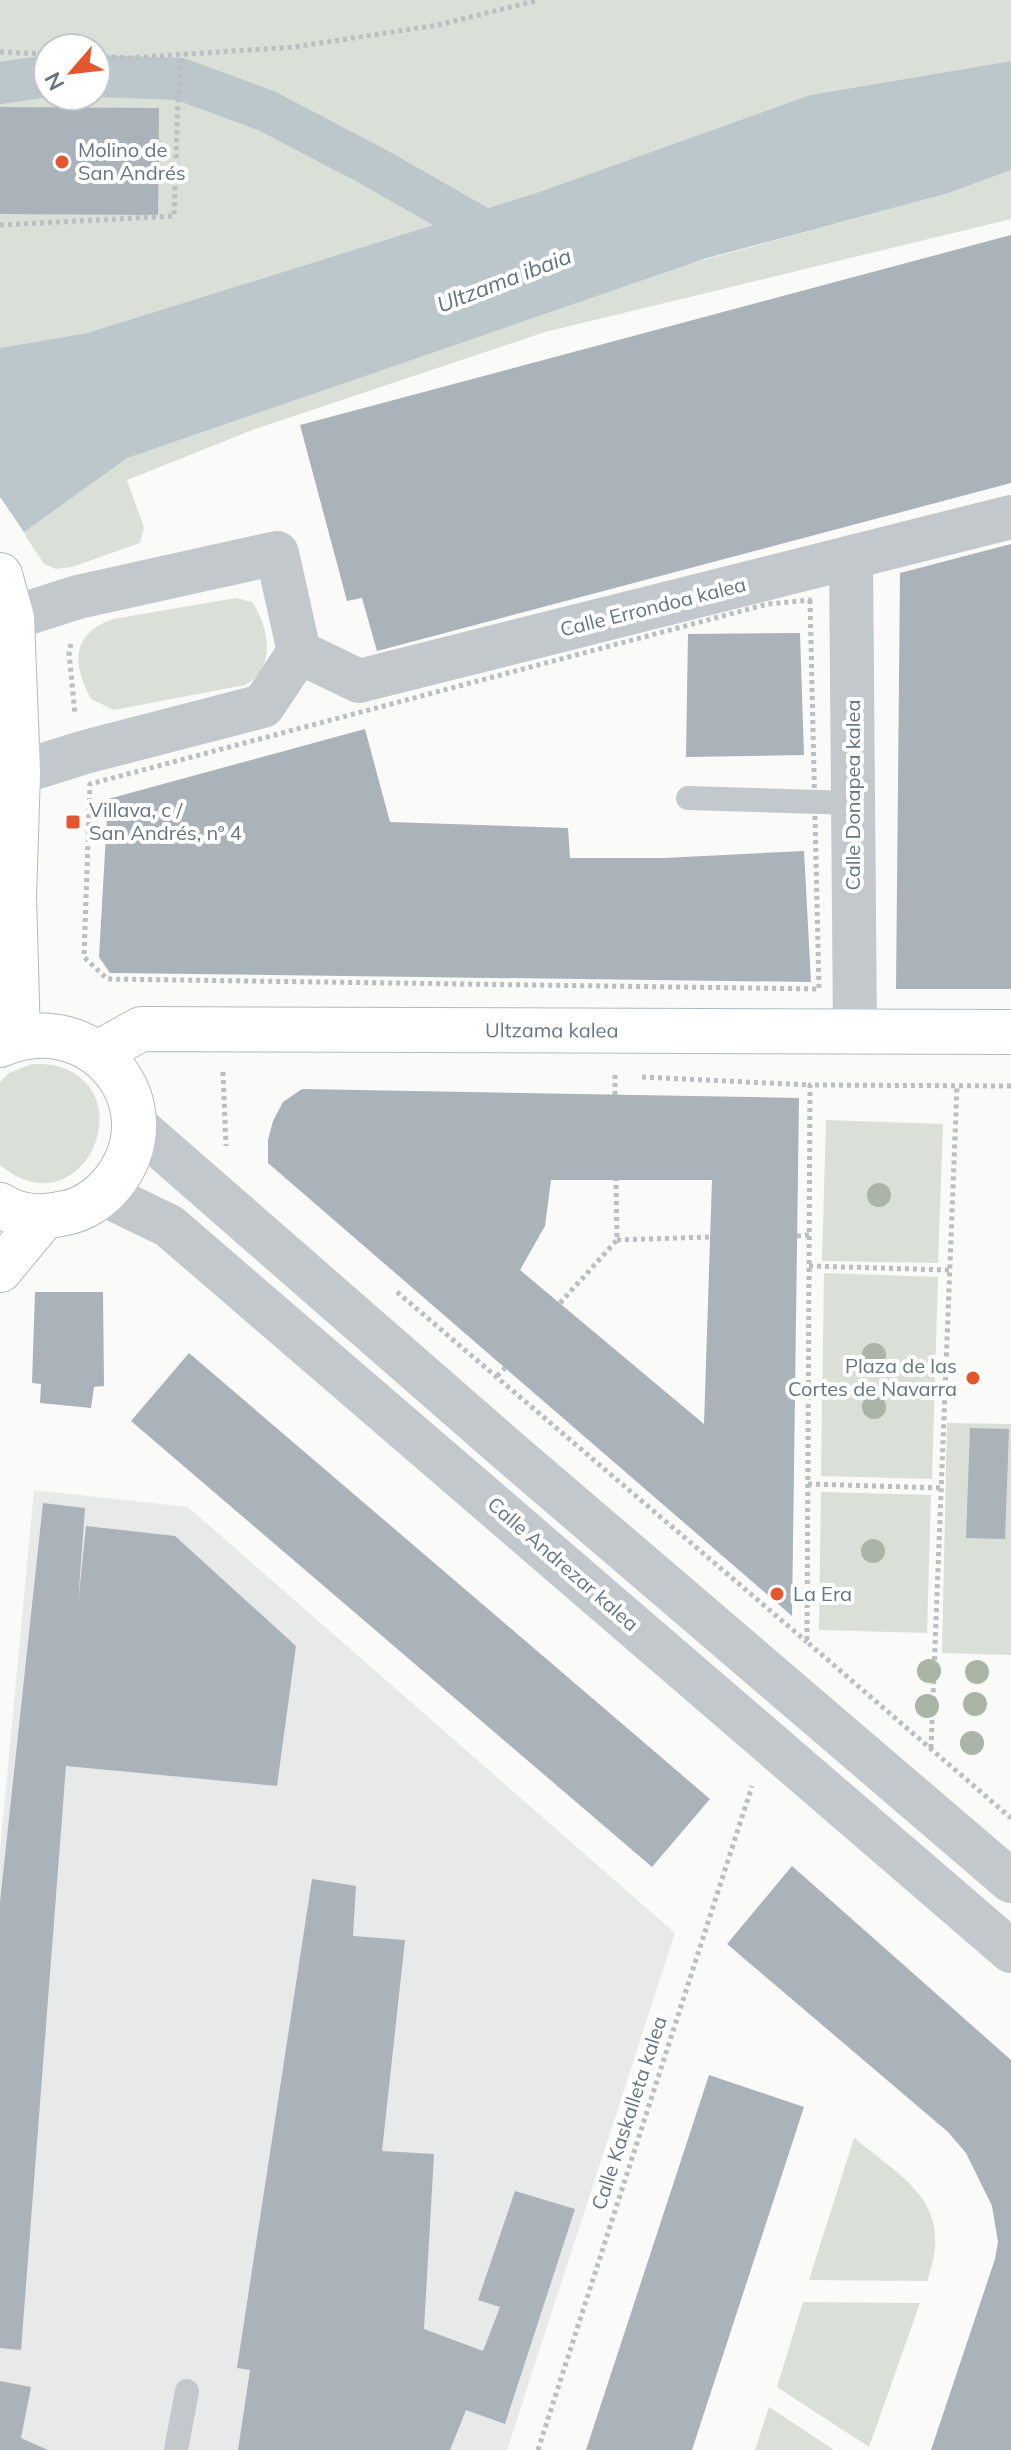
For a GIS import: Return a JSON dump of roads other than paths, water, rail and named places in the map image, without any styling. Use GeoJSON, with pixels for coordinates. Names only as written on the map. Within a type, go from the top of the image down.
{"type":"FeatureCollection","features":[{"type":"Feature","properties":{"kind":"street","name":"Calle Errondoa kalea"},"geometry":{"type":"LineString","coordinates":[[299,652],[359,681],[1011,517]]}},
{"type":"Feature","properties":{"kind":"street"},"geometry":{"type":"LineString","coordinates":[[0,1205],[8,1211],[43,1218],[75,1211],[103,1194],[120,1174],[131,1150],[134,1124],[129,1097],[117,1072],[98,1053],[73,1039],[46,1034],[9,1041],[18,773],[5,592],[78,597],[277,553],[299,652],[263,706],[85,752],[18,773]]}},
{"type":"Feature","properties":{"kind":"street","name":"Calle Donapea kalea"},"geometry":{"type":"LineString","coordinates":[[851,557],[855,1032]]}},
{"type":"Feature","properties":{"kind":"street","name":"Ultzama kalea"},"geometry":{"type":"LineString","coordinates":[[98,1053],[141,1029],[1011,1032]]}},
{"type":"Feature","properties":{"kind":"street"},"geometry":{"type":"LineString","coordinates":[[134,1124],[492,1437],[1011,1881]]}},
{"type":"Feature","properties":{"kind":"street","name":"Calle Andrezar kalea"},"geometry":{"type":"LineString","coordinates":[[103,1194],[169,1226],[1011,1951]]}},
{"type":"Feature","properties":{"kind":"street"},"geometry":{"type":"LineString","coordinates":[[0,1270],[43,1218]]}},
{"type":"Feature","properties":{"kind":"lane"},"geometry":{"type":"LineString","coordinates":[[688,798],[853,803]]}},
{"type":"Feature","properties":{"kind":"lane"},"geometry":{"type":"LineString","coordinates":[[176,2450],[187,2391]]}},
{"type":"Feature","properties":{"kind":"water","name":"Ultzama ibaia"},"geometry":{"type":"Polygon","coordinates":[[[1011,61],[1011,170],[949,193],[704,259],[127,458],[24,532],[0,562],[0,348],[87,333],[539,192],[810,95],[1011,61]]]}},
{"type":"Feature","properties":{"kind":"waterway"},"geometry":{"type":"LineString","coordinates":[[112,77],[180,79],[267,111],[372,166],[507,243]]}},
{"type":"Feature","properties":{"kind":"waterway"},"geometry":{"type":"LineString","coordinates":[[0,83],[32,78]]}},
{"type":"Feature","properties":{"kind":"place","name":"Molino de San Andrés"},"geometry":{"type":"Point","coordinates":[62,162]}},
{"type":"Feature","properties":{"kind":"place","name":"Villava, c / San Andrés, nº 4"},"geometry":{"type":"Point","coordinates":[73,822]}},
{"type":"Feature","properties":{"kind":"place","name":"Plaza de las Cortes de Navarra"},"geometry":{"type":"Point","coordinates":[973,1378]}},
{"type":"Feature","properties":{"kind":"place","name":"La Era"},"geometry":{"type":"Point","coordinates":[777,1594]}}]}
